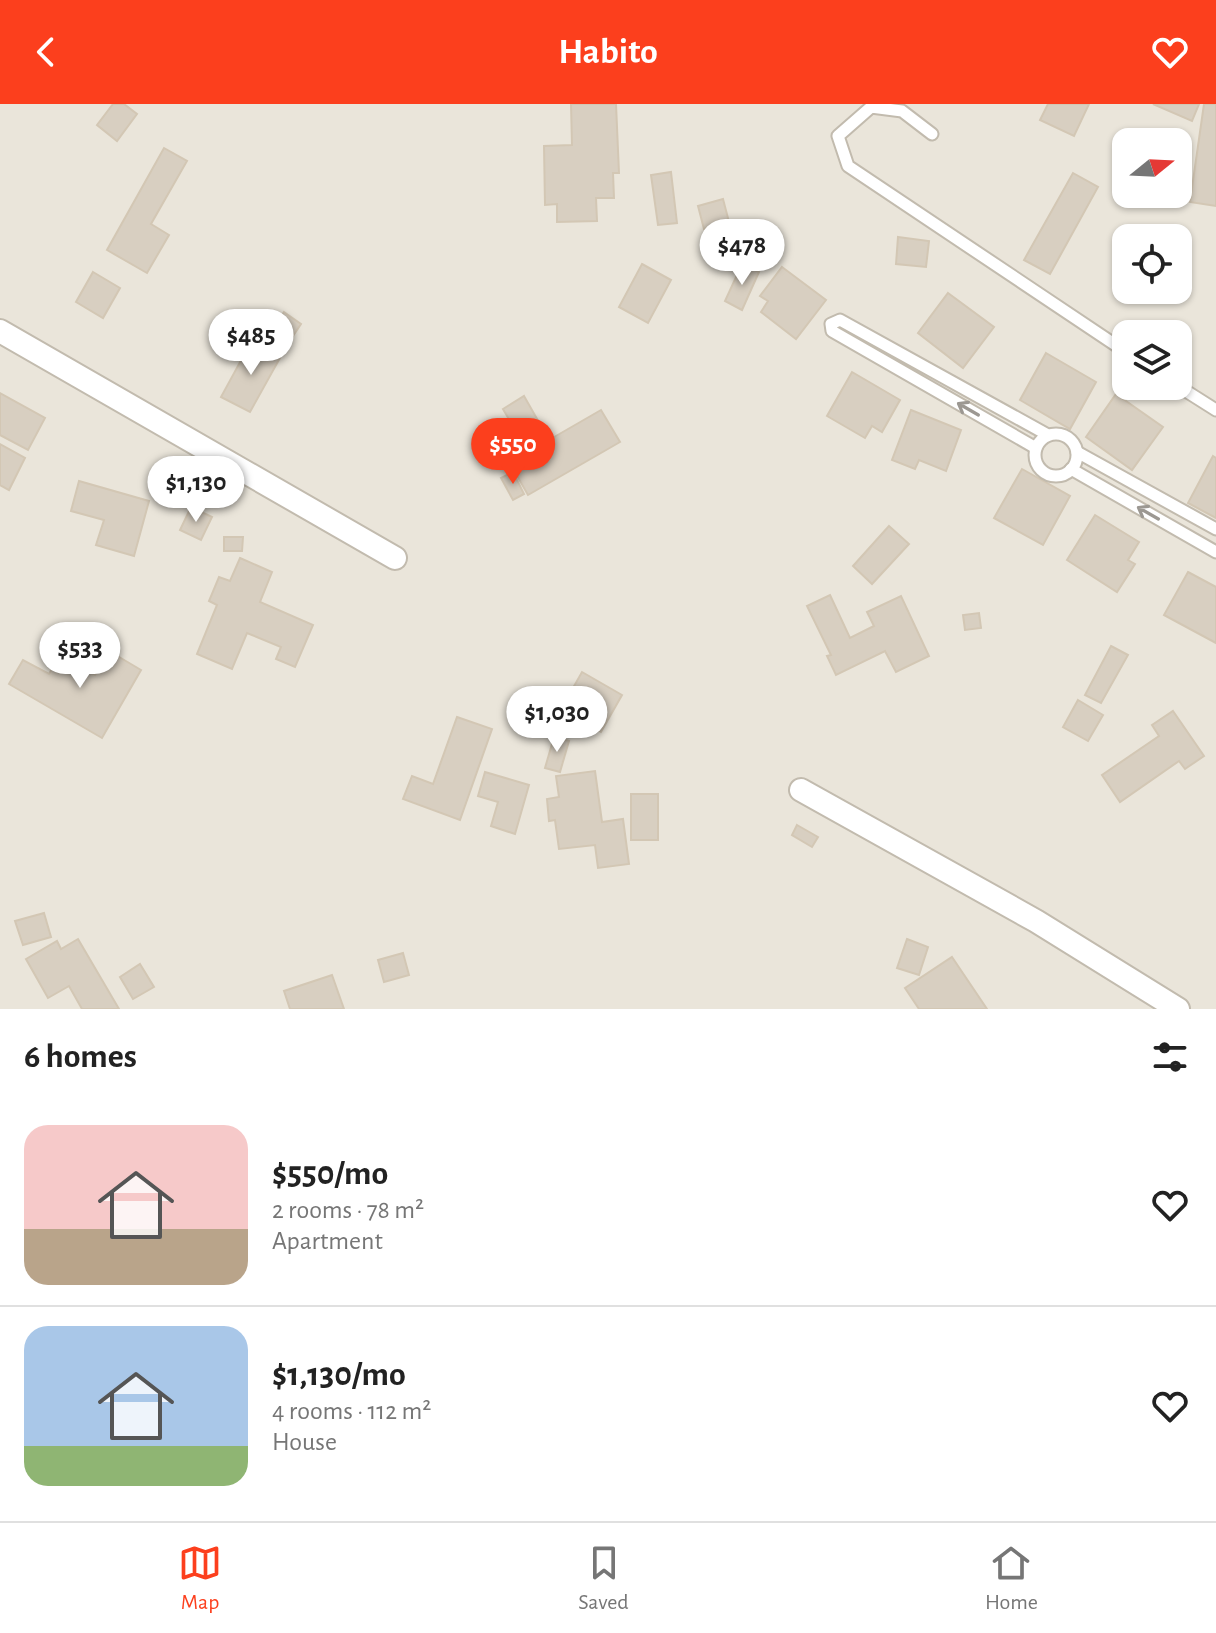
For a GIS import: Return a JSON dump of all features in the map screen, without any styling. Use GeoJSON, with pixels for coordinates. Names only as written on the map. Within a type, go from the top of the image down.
{"type":"FeatureCollection","features":[{"type":"Feature","properties":{"kind":"street"},"geometry":{"type":"LineString","coordinates":[[0,331],[395,558]]}},
{"type":"Feature","properties":{"kind":"street"},"geometry":{"type":"LineString","coordinates":[[801,790],[1036,921],[1178,1009]]}},
{"type":"Feature","properties":{"kind":"lane"},"geometry":{"type":"LineString","coordinates":[[932,134],[902,111],[871,107],[838,136],[848,166],[1112,343]]}},
{"type":"Feature","properties":{"kind":"lane"},"geometry":{"type":"LineString","coordinates":[[1036,448],[832,331],[831,324],[840,320],[1048,435],[1063,435],[1070,439],[1077,452],[1216,529]]}},
{"type":"Feature","properties":{"kind":"lane"},"geometry":{"type":"LineString","coordinates":[[1192,395],[1216,410]]}},
{"type":"Feature","properties":{"kind":"lane"},"geometry":{"type":"LineString","coordinates":[[1048,435],[1036,448],[1036,464],[1048,475],[1064,474],[1071,469],[1077,452]]}},
{"type":"Feature","properties":{"kind":"lane"},"geometry":{"type":"LineString","coordinates":[[1071,469],[1216,552]]}},
{"type":"Feature","properties":{"kind":"shaded area"},"geometry":{"type":"Polygon","coordinates":[[[0,104],[1216,104],[1216,1009],[0,1009],[0,104]]]}},
{"type":"Feature","properties":{"kind":"building"},"geometry":{"type":"Polygon","coordinates":[[[113,104],[124,104],[137,114],[117,141],[97,125],[113,104]]]}},
{"type":"Feature","properties":{"kind":"building"},"geometry":{"type":"Polygon","coordinates":[[[571,104],[616,104],[619,173],[613,173],[614,198],[596,198],[597,221],[557,222],[557,204],[545,205],[544,146],[572,145],[571,104]]]}},
{"type":"Feature","properties":{"kind":"building"},"geometry":{"type":"Polygon","coordinates":[[[1048,104],[1089,104],[1074,136],[1040,120],[1048,104]]]}},
{"type":"Feature","properties":{"kind":"building"},"geometry":{"type":"Polygon","coordinates":[[[1153,104],[1199,104],[1192,121],[1153,104]]]}},
{"type":"Feature","properties":{"kind":"building"},"geometry":{"type":"Polygon","coordinates":[[[1204,104],[1216,104],[1216,206],[1192,202],[1204,104]]]}},
{"type":"Feature","properties":{"kind":"building"},"geometry":{"type":"Polygon","coordinates":[[[164,148],[187,161],[151,224],[169,235],[147,273],[107,250],[164,148]]]}},
{"type":"Feature","properties":{"kind":"building"},"geometry":{"type":"Polygon","coordinates":[[[671,172],[677,223],[658,225],[651,175],[671,172]]]}},
{"type":"Feature","properties":{"kind":"building"},"geometry":{"type":"Polygon","coordinates":[[[1073,173],[1098,187],[1050,274],[1024,260],[1073,173]]]}},
{"type":"Feature","properties":{"kind":"building"},"geometry":{"type":"Polygon","coordinates":[[[723,199],[729,222],[704,229],[698,206],[723,199]]]}},
{"type":"Feature","properties":{"kind":"building"},"geometry":{"type":"Polygon","coordinates":[[[898,237],[929,241],[926,267],[896,264],[898,237]]]}},
{"type":"Feature","properties":{"kind":"building"},"geometry":{"type":"Polygon","coordinates":[[[642,264],[671,280],[648,323],[619,307],[642,264]]]}},
{"type":"Feature","properties":{"kind":"building"},"geometry":{"type":"Polygon","coordinates":[[[742,264],[759,272],[742,310],[725,301],[742,264]]]}},
{"type":"Feature","properties":{"kind":"building"},"geometry":{"type":"Polygon","coordinates":[[[782,267],[826,300],[796,339],[761,312],[768,301],[760,296],[782,267]]]}},
{"type":"Feature","properties":{"kind":"building"},"geometry":{"type":"Polygon","coordinates":[[[93,272],[120,288],[103,318],[76,302],[93,272]]]}},
{"type":"Feature","properties":{"kind":"building"},"geometry":{"type":"Polygon","coordinates":[[[948,293],[994,327],[963,368],[918,333],[948,293]]]}},
{"type":"Feature","properties":{"kind":"building"},"geometry":{"type":"Polygon","coordinates":[[[284,312],[301,324],[281,354],[263,343],[284,312]]]}},
{"type":"Feature","properties":{"kind":"building"},"geometry":{"type":"Polygon","coordinates":[[[251,342],[280,358],[250,412],[221,397],[251,342]]]}},
{"type":"Feature","properties":{"kind":"building"},"geometry":{"type":"Polygon","coordinates":[[[1046,353],[1096,382],[1070,429],[1020,400],[1046,353]]]}},
{"type":"Feature","properties":{"kind":"building"},"geometry":{"type":"Polygon","coordinates":[[[852,372],[900,400],[882,432],[872,426],[865,438],[827,416],[852,372]]]}},
{"type":"Feature","properties":{"kind":"building"},"geometry":{"type":"Polygon","coordinates":[[[0,393],[45,418],[28,450],[0,435],[0,393]]]}},
{"type":"Feature","properties":{"kind":"building"},"geometry":{"type":"Polygon","coordinates":[[[524,396],[549,440],[601,410],[620,442],[528,495],[511,465],[529,454],[503,409],[524,396]]]}},
{"type":"Feature","properties":{"kind":"building"},"geometry":{"type":"Polygon","coordinates":[[[1112,400],[1125,400],[1163,427],[1132,470],[1086,437],[1112,400]]]}},
{"type":"Feature","properties":{"kind":"building"},"geometry":{"type":"Polygon","coordinates":[[[911,410],[961,430],[946,471],[919,460],[915,469],[892,460],[911,410]]]}},
{"type":"Feature","properties":{"kind":"building"},"geometry":{"type":"Polygon","coordinates":[[[0,444],[25,458],[9,490],[0,485],[0,444]]]}},
{"type":"Feature","properties":{"kind":"building"},"geometry":{"type":"Polygon","coordinates":[[[1213,456],[1216,458],[1216,518],[1188,503],[1213,456]]]}},
{"type":"Feature","properties":{"kind":"building"},"geometry":{"type":"Polygon","coordinates":[[[1022,469],[1070,496],[1043,545],[994,518],[1022,469]]]}},
{"type":"Feature","properties":{"kind":"building"},"geometry":{"type":"Polygon","coordinates":[[[513,472],[524,494],[513,500],[501,478],[513,472]]]}},
{"type":"Feature","properties":{"kind":"building"},"geometry":{"type":"Polygon","coordinates":[[[79,481],[149,501],[134,556],[96,545],[104,520],[71,511],[79,481]]]}},
{"type":"Feature","properties":{"kind":"building"},"geometry":{"type":"Polygon","coordinates":[[[191,507],[212,517],[201,540],[180,530],[191,507]]]}},
{"type":"Feature","properties":{"kind":"building"},"geometry":{"type":"Polygon","coordinates":[[[1095,515],[1139,542],[1128,560],[1135,564],[1117,592],[1067,560],[1095,515]]]}},
{"type":"Feature","properties":{"kind":"building"},"geometry":{"type":"Polygon","coordinates":[[[889,526],[909,544],[872,584],[853,566],[889,526]]]}},
{"type":"Feature","properties":{"kind":"building"},"geometry":{"type":"Polygon","coordinates":[[[224,537],[243,537],[242,551],[224,551],[224,537]]]}},
{"type":"Feature","properties":{"kind":"building"},"geometry":{"type":"Polygon","coordinates":[[[240,558],[272,572],[260,602],[313,625],[295,667],[276,659],[281,647],[247,633],[232,669],[197,654],[217,605],[209,601],[219,577],[230,581],[240,558]]]}},
{"type":"Feature","properties":{"kind":"building"},"geometry":{"type":"Polygon","coordinates":[[[1188,572],[1216,587],[1216,643],[1164,615],[1188,572]]]}},
{"type":"Feature","properties":{"kind":"building"},"geometry":{"type":"Polygon","coordinates":[[[830,595],[850,638],[874,626],[867,612],[901,596],[929,656],[896,672],[885,651],[836,675],[827,656],[831,655],[807,606],[830,595]]]}},
{"type":"Feature","properties":{"kind":"building"},"geometry":{"type":"Polygon","coordinates":[[[979,613],[981,628],[965,630],[963,615],[979,613]]]}},
{"type":"Feature","properties":{"kind":"building"},"geometry":{"type":"Polygon","coordinates":[[[1111,646],[1128,655],[1101,703],[1085,695],[1111,646]]]}},
{"type":"Feature","properties":{"kind":"building"},"geometry":{"type":"Polygon","coordinates":[[[109,651],[141,670],[102,738],[9,684],[23,660],[49,674],[60,655],[95,675],[109,651]]]}},
{"type":"Feature","properties":{"kind":"building"},"geometry":{"type":"Polygon","coordinates":[[[582,672],[622,695],[601,732],[578,719],[568,737],[551,727],[582,672]]]}},
{"type":"Feature","properties":{"kind":"building"},"geometry":{"type":"Polygon","coordinates":[[[1078,700],[1103,715],[1088,741],[1063,727],[1078,700]]]}},
{"type":"Feature","properties":{"kind":"building"},"geometry":{"type":"Polygon","coordinates":[[[1173,711],[1204,756],[1185,769],[1179,761],[1120,802],[1102,775],[1159,736],[1152,725],[1173,711]]]}},
{"type":"Feature","properties":{"kind":"building"},"geometry":{"type":"Polygon","coordinates":[[[457,717],[492,729],[460,820],[403,799],[412,776],[433,784],[457,717]]]}},
{"type":"Feature","properties":{"kind":"building"},"geometry":{"type":"Polygon","coordinates":[[[554,737],[569,741],[560,772],[545,768],[554,737]]]}},
{"type":"Feature","properties":{"kind":"building"},"geometry":{"type":"Polygon","coordinates":[[[595,771],[602,822],[623,819],[629,864],[598,868],[595,845],[559,849],[555,820],[549,821],[547,799],[559,797],[556,776],[595,771]]]}},
{"type":"Feature","properties":{"kind":"building"},"geometry":{"type":"Polygon","coordinates":[[[485,772],[529,785],[515,834],[491,826],[498,802],[478,796],[485,772]]]}},
{"type":"Feature","properties":{"kind":"building"},"geometry":{"type":"Polygon","coordinates":[[[631,794],[658,794],[658,840],[631,840],[631,794]]]}},
{"type":"Feature","properties":{"kind":"building"},"geometry":{"type":"Polygon","coordinates":[[[797,825],[818,837],[812,847],[792,835],[797,825]]]}},
{"type":"Feature","properties":{"kind":"building"},"geometry":{"type":"Polygon","coordinates":[[[44,913],[51,937],[23,945],[15,921],[44,913]]]}},
{"type":"Feature","properties":{"kind":"building"},"geometry":{"type":"Polygon","coordinates":[[[78,939],[119,1009],[82,1009],[69,986],[48,998],[26,959],[57,941],[61,949],[78,939]]]}},
{"type":"Feature","properties":{"kind":"building"},"geometry":{"type":"Polygon","coordinates":[[[907,939],[928,947],[919,975],[897,968],[907,939]]]}},
{"type":"Feature","properties":{"kind":"building"},"geometry":{"type":"Polygon","coordinates":[[[403,953],[409,975],[384,982],[378,960],[403,953]]]}},
{"type":"Feature","properties":{"kind":"building"},"geometry":{"type":"Polygon","coordinates":[[[952,957],[987,1009],[919,1009],[905,988],[952,957]]]}},
{"type":"Feature","properties":{"kind":"building"},"geometry":{"type":"Polygon","coordinates":[[[140,964],[154,987],[133,999],[120,977],[140,964]]]}},
{"type":"Feature","properties":{"kind":"building"},"geometry":{"type":"Polygon","coordinates":[[[332,975],[344,1009],[290,1009],[284,991],[332,975]]]}}]}
